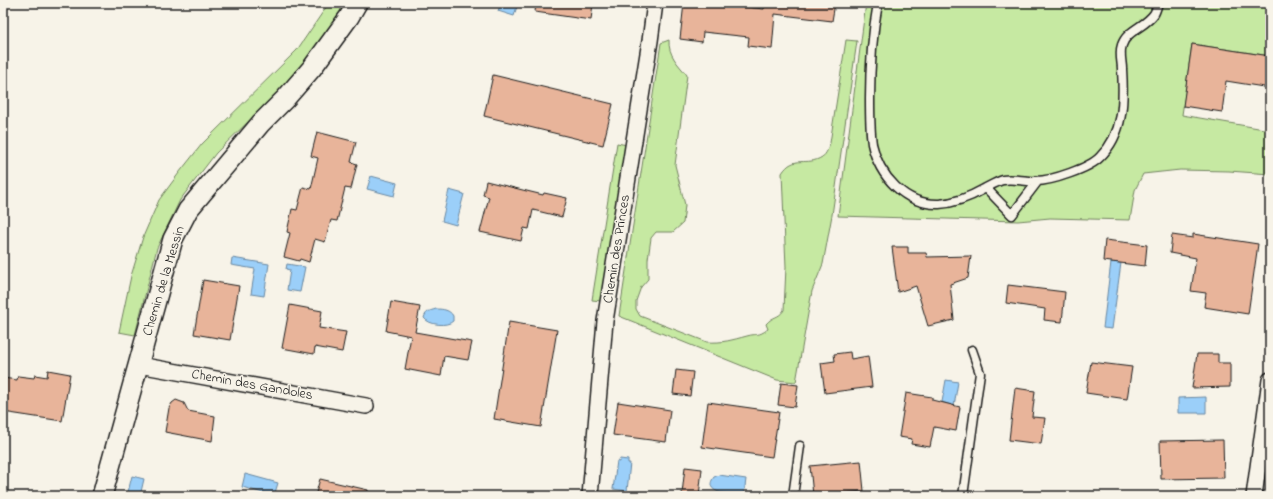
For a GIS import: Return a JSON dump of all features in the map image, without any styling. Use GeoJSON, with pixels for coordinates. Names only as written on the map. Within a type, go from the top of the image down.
{"type":"FeatureCollection","features":[{"type":"Feature","properties":{"kind":"street","name":"Chemin de la Messin"},"geometry":{"type":"LineString","coordinates":[[102,496],[174,240],[188,210],[261,123],[285,99],[312,68],[358,3]]}},
{"type":"Feature","properties":{"kind":"street","name":"Chemin des Princes"},"geometry":{"type":"LineString","coordinates":[[590,496],[605,321],[655,3]]}},
{"type":"Feature","properties":{"kind":"street","name":"Chemin des Gandoles"},"geometry":{"type":"LineString","coordinates":[[139,365],[366,406]]}},
{"type":"Feature","properties":{"kind":"street"},"geometry":{"type":"LineString","coordinates":[[1254,496],[1270,380]]}},
{"type":"Feature","properties":{"kind":"lane"},"geometry":{"type":"LineString","coordinates":[[878,3],[872,47],[870,103],[873,145],[879,164],[890,181],[897,188],[910,198],[917,201],[937,204],[948,203],[971,196],[998,181],[1014,179],[1025,182],[1038,181],[1058,176],[1100,158],[1112,142],[1118,128],[1123,107],[1121,47],[1128,36],[1154,14],[1158,3]]}},
{"type":"Feature","properties":{"kind":"lane"},"geometry":{"type":"LineString","coordinates":[[986,188],[1012,215],[1038,181]]}},
{"type":"Feature","properties":{"kind":"lane"},"geometry":{"type":"LineString","coordinates":[[963,496],[980,373],[972,350]]}},
{"type":"Feature","properties":{"kind":"lane"},"geometry":{"type":"LineString","coordinates":[[793,496],[800,446]]}},
{"type":"Feature","properties":{"kind":"green space"},"geometry":{"type":"Polygon","coordinates":[[[329,3],[348,3],[330,32],[291,80],[216,153],[180,200],[157,248],[135,335],[119,332],[131,276],[143,237],[159,200],[202,144],[297,50],[329,3]]]}},
{"type":"Feature","properties":{"kind":"green space"},"geometry":{"type":"Polygon","coordinates":[[[866,3],[1270,3],[1270,56],[1192,44],[1182,115],[1270,130],[1270,174],[1180,170],[1143,174],[1135,190],[1130,220],[1050,218],[1018,221],[838,216],[866,3]]]}},
{"type":"Feature","properties":{"kind":"green space"},"geometry":{"type":"Polygon","coordinates":[[[669,40],[672,55],[687,75],[675,165],[685,205],[683,223],[673,232],[656,232],[651,238],[648,259],[648,279],[641,287],[636,301],[636,309],[640,316],[707,342],[727,341],[762,333],[768,329],[766,324],[771,319],[780,315],[784,310],[786,267],[782,173],[791,164],[816,160],[824,156],[826,153],[830,143],[846,40],[857,41],[832,215],[823,264],[812,291],[796,382],[777,380],[619,316],[661,43],[669,40]]]}},
{"type":"Feature","properties":{"kind":"green space"},"geometry":{"type":"Polygon","coordinates":[[[617,143],[627,145],[601,301],[592,300],[617,143]]]}},
{"type":"Feature","properties":{"kind":"water"},"geometry":{"type":"Polygon","coordinates":[[[501,3],[518,3],[514,16],[498,11],[501,3]]]}},
{"type":"Feature","properties":{"kind":"water"},"geometry":{"type":"Polygon","coordinates":[[[371,176],[397,183],[394,196],[367,189],[371,176]]]}},
{"type":"Feature","properties":{"kind":"water"},"geometry":{"type":"Polygon","coordinates":[[[449,190],[464,194],[456,225],[442,221],[449,190]]]}},
{"type":"Feature","properties":{"kind":"water"},"geometry":{"type":"Polygon","coordinates":[[[232,258],[269,264],[264,296],[251,294],[255,269],[231,265],[232,258]]]}},
{"type":"Feature","properties":{"kind":"water"},"geometry":{"type":"Polygon","coordinates":[[[1111,262],[1121,263],[1112,329],[1103,328],[1111,262]]]}},
{"type":"Feature","properties":{"kind":"water"},"geometry":{"type":"Polygon","coordinates":[[[287,264],[305,267],[300,292],[287,290],[290,270],[286,269],[287,264]]]}},
{"type":"Feature","properties":{"kind":"water"},"geometry":{"type":"Polygon","coordinates":[[[436,309],[450,312],[453,316],[453,321],[443,325],[434,324],[424,318],[427,313],[436,309]]]}},
{"type":"Feature","properties":{"kind":"water"},"geometry":{"type":"Polygon","coordinates":[[[946,380],[958,382],[954,406],[942,402],[946,380]]]}},
{"type":"Feature","properties":{"kind":"water"},"geometry":{"type":"Polygon","coordinates":[[[1206,397],[1206,413],[1178,413],[1178,398],[1206,397]]]}},
{"type":"Feature","properties":{"kind":"water"},"geometry":{"type":"Polygon","coordinates":[[[620,459],[628,460],[628,463],[630,463],[627,491],[613,489],[617,461],[619,462],[620,459]]]}},
{"type":"Feature","properties":{"kind":"water"},"geometry":{"type":"Polygon","coordinates":[[[245,474],[278,483],[274,496],[242,487],[245,474]]]}},
{"type":"Feature","properties":{"kind":"water"},"geometry":{"type":"Polygon","coordinates":[[[719,475],[746,479],[744,495],[727,494],[715,490],[711,483],[714,477],[719,475]]]}},
{"type":"Feature","properties":{"kind":"water"},"geometry":{"type":"Polygon","coordinates":[[[132,476],[144,479],[140,496],[127,496],[132,476]]]}},
{"type":"Feature","properties":{"kind":"building"},"geometry":{"type":"Polygon","coordinates":[[[536,3],[593,3],[591,20],[535,12],[536,3]]]}},
{"type":"Feature","properties":{"kind":"building"},"geometry":{"type":"Polygon","coordinates":[[[684,3],[717,4],[764,9],[765,3],[835,3],[832,21],[775,14],[772,49],[748,46],[749,37],[703,32],[702,42],[680,39],[684,3]]]}},
{"type":"Feature","properties":{"kind":"building"},"geometry":{"type":"Polygon","coordinates":[[[1192,44],[1270,56],[1270,88],[1226,81],[1222,112],[1183,106],[1192,44]]]}},
{"type":"Feature","properties":{"kind":"building"},"geometry":{"type":"Polygon","coordinates":[[[493,75],[613,104],[603,145],[484,116],[493,75]]]}},
{"type":"Feature","properties":{"kind":"building"},"geometry":{"type":"Polygon","coordinates":[[[317,132],[356,142],[351,162],[357,164],[351,189],[345,188],[337,221],[331,220],[325,242],[315,239],[309,262],[300,259],[299,261],[284,257],[290,233],[287,232],[292,209],[297,210],[303,187],[311,189],[318,158],[311,156],[317,132]]]}},
{"type":"Feature","properties":{"kind":"building"},"geometry":{"type":"Polygon","coordinates":[[[486,181],[543,195],[544,193],[567,198],[562,217],[533,210],[529,229],[524,228],[521,241],[480,232],[489,197],[483,195],[486,181]]]}},
{"type":"Feature","properties":{"kind":"building"},"geometry":{"type":"Polygon","coordinates":[[[1193,234],[1258,244],[1248,314],[1204,307],[1206,293],[1191,291],[1196,258],[1170,253],[1172,235],[1193,238],[1193,234]]]}},
{"type":"Feature","properties":{"kind":"building"},"geometry":{"type":"Polygon","coordinates":[[[1105,240],[1147,245],[1145,266],[1103,261],[1105,240]]]}},
{"type":"Feature","properties":{"kind":"building"},"geometry":{"type":"Polygon","coordinates":[[[892,247],[908,247],[908,253],[926,253],[927,257],[971,256],[968,278],[950,284],[954,320],[928,326],[916,286],[898,292],[892,247]]]}},
{"type":"Feature","properties":{"kind":"building"},"geometry":{"type":"Polygon","coordinates":[[[203,280],[239,286],[230,340],[194,334],[203,280]]]}},
{"type":"Feature","properties":{"kind":"building"},"geometry":{"type":"Polygon","coordinates":[[[1008,285],[1065,292],[1062,322],[1044,320],[1045,309],[1006,303],[1008,285]]]}},
{"type":"Feature","properties":{"kind":"building"},"geometry":{"type":"Polygon","coordinates":[[[391,302],[420,307],[415,332],[472,342],[468,360],[444,356],[441,376],[405,369],[411,336],[386,331],[391,302]]]}},
{"type":"Feature","properties":{"kind":"building"},"geometry":{"type":"Polygon","coordinates":[[[290,305],[322,311],[319,328],[346,332],[342,352],[315,347],[314,354],[282,348],[290,305]]]}},
{"type":"Feature","properties":{"kind":"building"},"geometry":{"type":"Polygon","coordinates":[[[509,322],[557,330],[541,427],[494,419],[509,322]]]}},
{"type":"Feature","properties":{"kind":"building"},"geometry":{"type":"Polygon","coordinates":[[[850,352],[851,359],[868,356],[872,387],[825,393],[821,363],[835,361],[834,354],[850,352]]]}},
{"type":"Feature","properties":{"kind":"building"},"geometry":{"type":"Polygon","coordinates":[[[1197,354],[1218,354],[1218,363],[1230,363],[1230,387],[1192,388],[1197,354]]]}},
{"type":"Feature","properties":{"kind":"building"},"geometry":{"type":"Polygon","coordinates":[[[1091,362],[1132,367],[1127,399],[1086,393],[1091,362]]]}},
{"type":"Feature","properties":{"kind":"building"},"geometry":{"type":"Polygon","coordinates":[[[48,370],[70,374],[62,421],[3,412],[3,378],[17,380],[18,376],[34,378],[35,375],[47,377],[48,370]]]}},
{"type":"Feature","properties":{"kind":"building"},"geometry":{"type":"Polygon","coordinates":[[[676,370],[693,372],[690,396],[673,394],[676,370]]]}},
{"type":"Feature","properties":{"kind":"building"},"geometry":{"type":"Polygon","coordinates":[[[781,383],[798,385],[795,407],[778,405],[781,383]]]}},
{"type":"Feature","properties":{"kind":"building"},"geometry":{"type":"Polygon","coordinates":[[[1015,388],[1035,391],[1032,417],[1045,418],[1041,444],[1009,440],[1015,388]]]}},
{"type":"Feature","properties":{"kind":"building"},"geometry":{"type":"Polygon","coordinates":[[[906,393],[932,397],[932,400],[960,407],[956,431],[934,427],[930,447],[911,444],[912,439],[899,437],[906,393]]]}},
{"type":"Feature","properties":{"kind":"building"},"geometry":{"type":"Polygon","coordinates":[[[176,400],[184,403],[188,411],[215,416],[212,441],[165,432],[169,408],[176,400]]]}},
{"type":"Feature","properties":{"kind":"building"},"geometry":{"type":"Polygon","coordinates":[[[618,402],[670,410],[666,442],[613,435],[618,402]]]}},
{"type":"Feature","properties":{"kind":"building"},"geometry":{"type":"Polygon","coordinates":[[[708,402],[779,412],[772,457],[702,447],[708,402]]]}},
{"type":"Feature","properties":{"kind":"building"},"geometry":{"type":"Polygon","coordinates":[[[1223,440],[1224,478],[1161,479],[1160,441],[1223,440]]]}},
{"type":"Feature","properties":{"kind":"building"},"geometry":{"type":"Polygon","coordinates":[[[861,461],[864,491],[813,495],[810,466],[861,461]]]}},
{"type":"Feature","properties":{"kind":"building"},"geometry":{"type":"Polygon","coordinates":[[[685,467],[702,469],[699,496],[682,494],[685,467]]]}},
{"type":"Feature","properties":{"kind":"building"},"geometry":{"type":"Polygon","coordinates":[[[320,479],[368,490],[368,496],[315,496],[320,479]]]}}]}
